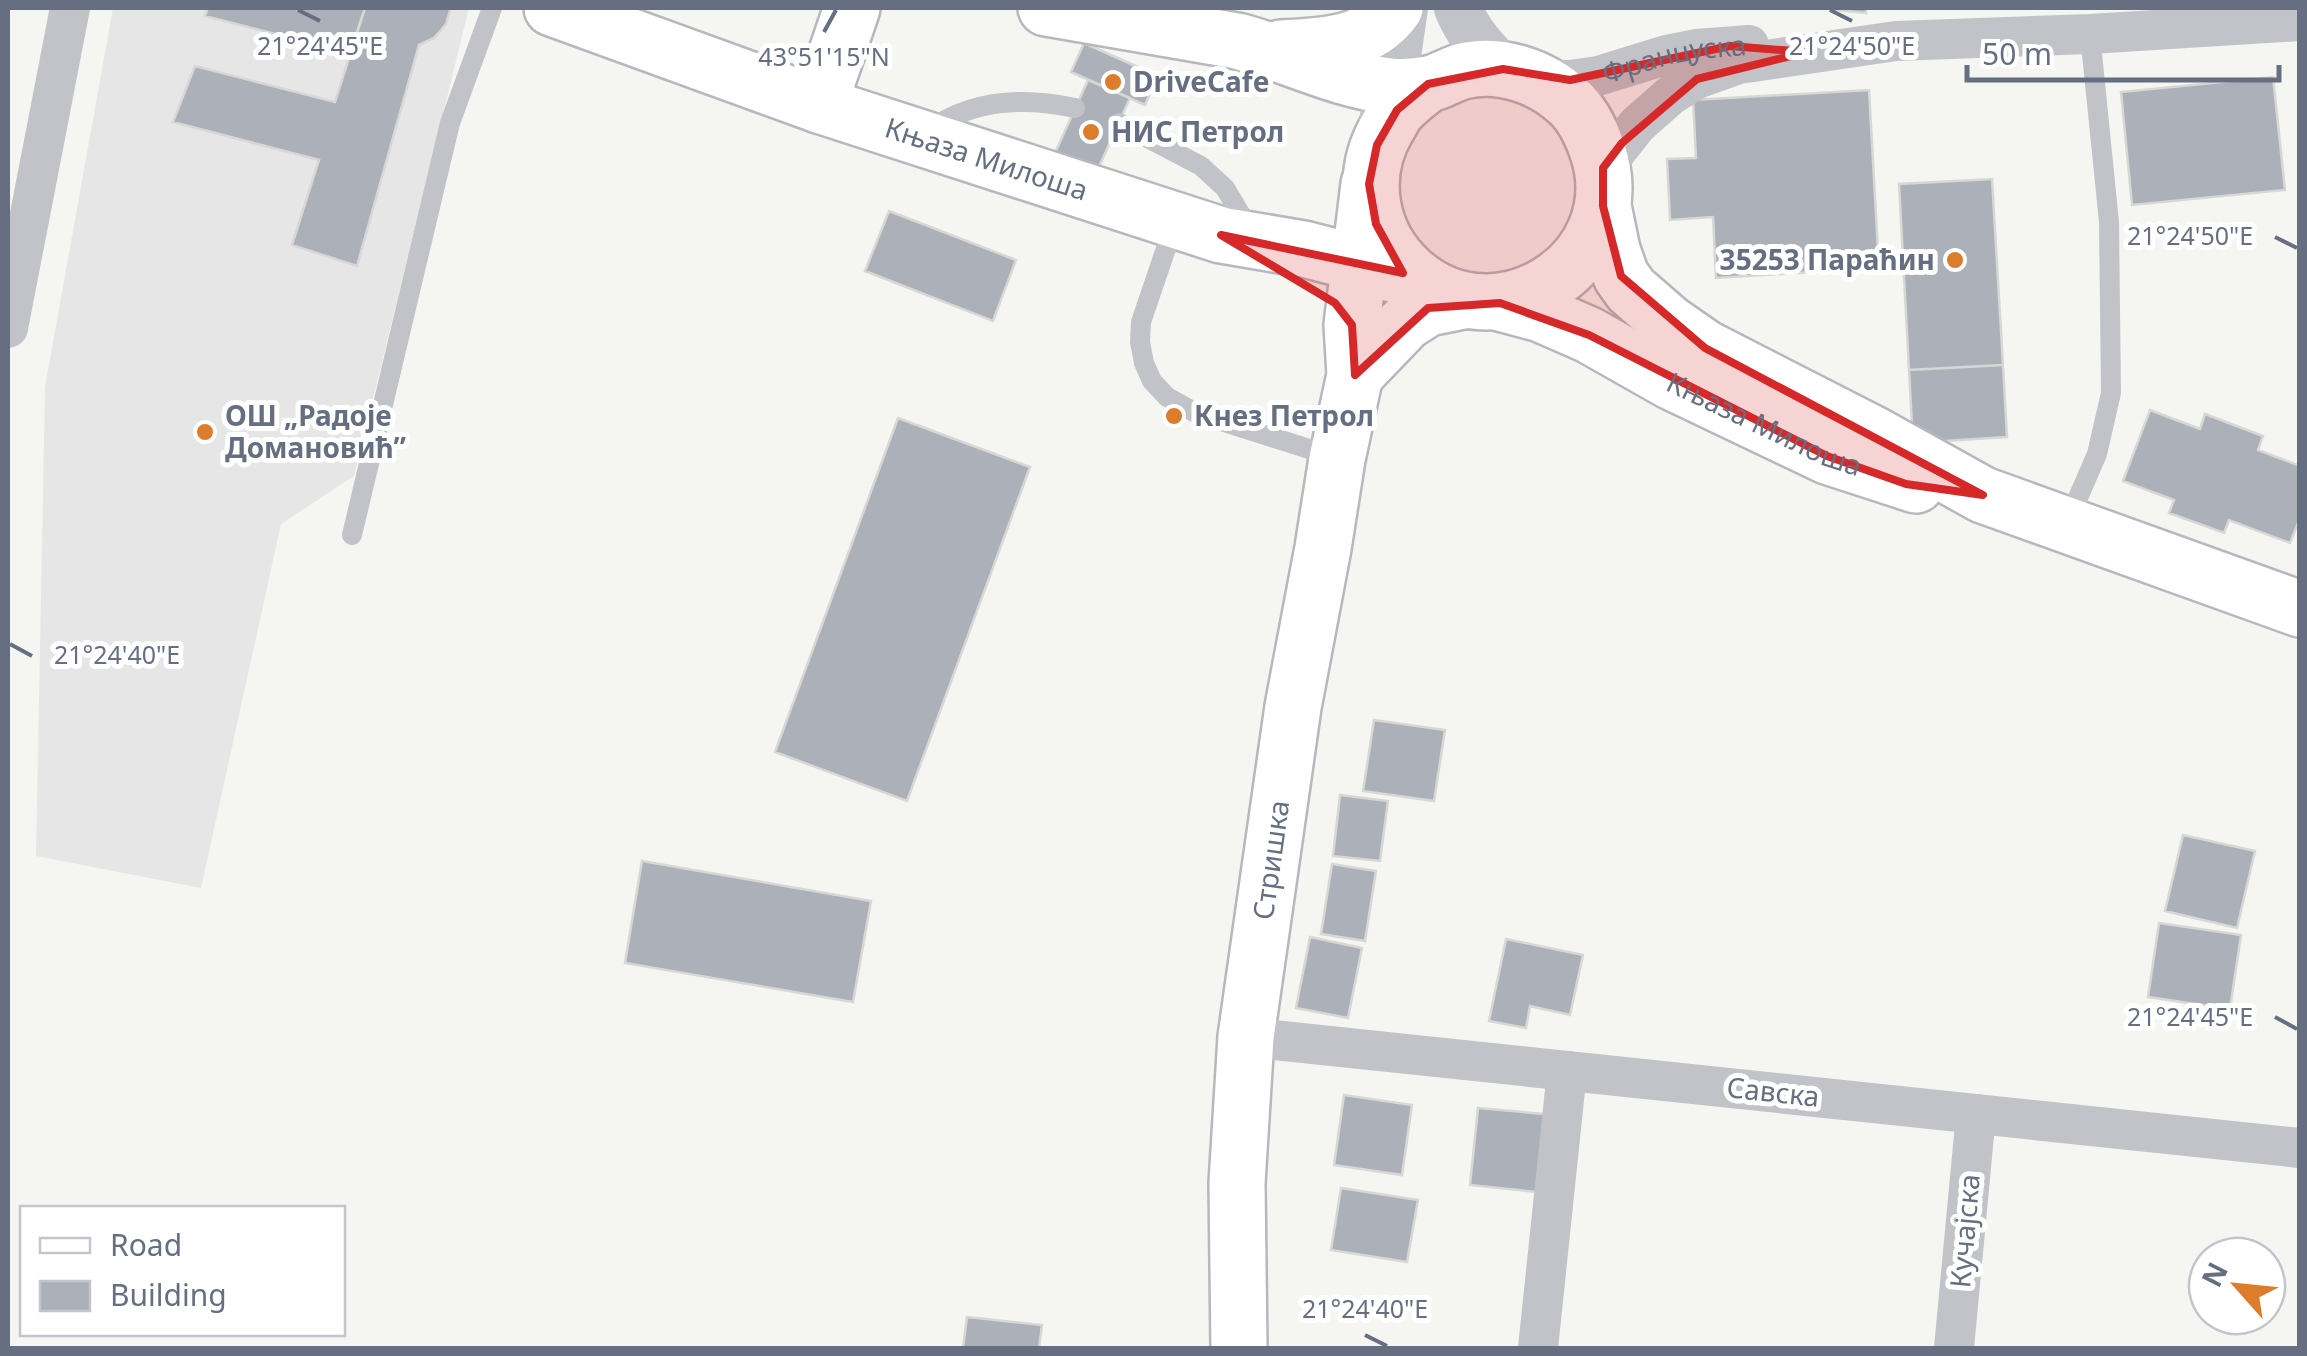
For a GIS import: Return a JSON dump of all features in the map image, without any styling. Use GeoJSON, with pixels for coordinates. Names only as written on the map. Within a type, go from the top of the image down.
{"type":"FeatureCollection","features":[{"type":"Feature","properties":{"kind":"main road","name":"Књаза Милоша"},"geometry":{"type":"LineString","coordinates":[[552,8],[819,105],[1217,232],[1358,262],[1462,296],[1541,314],[1827,456],[1906,484],[1983,495]]}},
{"type":"Feature","properties":{"kind":"main road"},"geometry":{"type":"LineString","coordinates":[[819,105],[852,8]]}},
{"type":"Feature","properties":{"kind":"main road"},"geometry":{"type":"LineString","coordinates":[[1046,8],[1135,15],[1268,49],[1346,76],[1409,85],[1465,70],[1521,74],[1570,102],[1591,132],[1603,187],[1590,241],[1567,271],[1536,292],[1462,296],[1428,308],[1353,350],[1334,303],[1314,284],[1217,232]]}},
{"type":"Feature","properties":{"kind":"main road"},"geometry":{"type":"LineString","coordinates":[[1268,49],[1341,42],[1369,34],[1396,8]]}},
{"type":"Feature","properties":{"kind":"main road"},"geometry":{"type":"LineString","coordinates":[[1409,85],[1373,165],[1376,224],[1395,259],[1462,296]]}},
{"type":"Feature","properties":{"kind":"main road","name":"Стришка"},"geometry":{"type":"LineString","coordinates":[[1239,1348],[1236,1183],[1246,1037],[1293,706],[1323,548],[1353,350],[1358,262],[1373,165]]}},
{"type":"Feature","properties":{"kind":"main road","name":"Књаза Милоша"},"geometry":{"type":"LineString","coordinates":[[1603,187],[1612,250],[1621,276],[1631,290],[1669,323],[1720,357],[1983,495],[2300,610]]}},
{"type":"Feature","properties":{"kind":"street"},"geometry":{"type":"LineString","coordinates":[[8,328],[70,8]]}},
{"type":"Feature","properties":{"kind":"street"},"geometry":{"type":"LineString","coordinates":[[1404,8],[1409,85]]}},
{"type":"Feature","properties":{"kind":"street"},"geometry":{"type":"LineString","coordinates":[[1458,8],[1482,49],[1521,74]]}},
{"type":"Feature","properties":{"kind":"street","name":"Француска"},"geometry":{"type":"LineString","coordinates":[[1603,187],[1637,124],[1698,79],[1739,64],[1807,52],[1896,24],[2090,34],[2300,21]]}},
{"type":"Feature","properties":{"kind":"street","name":"Француска"},"geometry":{"type":"LineString","coordinates":[[1521,74],[1570,80],[1598,76],[1666,55],[1730,46],[1773,45],[1807,52]]}},
{"type":"Feature","properties":{"kind":"street","name":"Савска"},"geometry":{"type":"LineString","coordinates":[[1246,1037],[2300,1148]]}},
{"type":"Feature","properties":{"kind":"street"},"geometry":{"type":"LineString","coordinates":[[1538,1348],[1566,1071]]}},
{"type":"Feature","properties":{"kind":"street","name":"Кучајска"},"geometry":{"type":"LineString","coordinates":[[1954,1348],[1976,1114]]}},
{"type":"Feature","properties":{"kind":"lane"},"geometry":{"type":"LineString","coordinates":[[352,536],[450,123],[492,8]]}},
{"type":"Feature","properties":{"kind":"lane"},"geometry":{"type":"LineString","coordinates":[[2067,525],[2098,454],[2110,394],[2109,222],[2090,34]]}},
{"type":"Feature","properties":{"kind":"lane"},"geometry":{"type":"LineString","coordinates":[[919,138],[952,116],[984,104],[1017,102],[1075,108]]}},
{"type":"Feature","properties":{"kind":"lane"},"geometry":{"type":"LineString","coordinates":[[1119,123],[1201,166],[1224,188],[1217,232],[1141,322],[1140,342],[1152,381],[1167,396],[1196,413],[1337,458]]}},
{"type":"Feature","properties":{"kind":"highlighted area"},"geometry":{"type":"Polygon","coordinates":[[[1730,46],[1807,52],[1697,79],[1622,143],[1603,168],[1603,206],[1621,276],[1705,348],[1983,495],[1906,484],[1827,456],[1589,335],[1500,303],[1428,308],[1355,375],[1352,325],[1335,303],[1221,235],[1403,273],[1376,224],[1369,184],[1377,145],[1397,110],[1428,84],[1503,69],[1570,80],[1730,46]]]}},
{"type":"Feature","properties":{"kind":"shaded area","name":"ОШ „Радоје Домановић”"},"geometry":{"type":"Polygon","coordinates":[[[113,8],[469,8],[354,476],[281,524],[201,888],[36,856],[45,387],[113,8]]]}},
{"type":"Feature","properties":{"kind":"building"},"geometry":{"type":"Polygon","coordinates":[[[208,8],[365,8],[350,53],[205,16],[208,8]]]}},
{"type":"Feature","properties":{"kind":"building"},"geometry":{"type":"Polygon","coordinates":[[[365,8],[450,10],[446,24],[434,38],[419,45],[357,266],[292,245],[319,160],[173,122],[195,66],[335,102],[365,8]]]}},
{"type":"Feature","properties":{"kind":"building"},"geometry":{"type":"Polygon","coordinates":[[[1818,8],[1866,8],[1866,13],[1818,8]]]}},
{"type":"Feature","properties":{"kind":"building"},"geometry":{"type":"Polygon","coordinates":[[[1084,43],[1158,76],[1145,105],[1071,72],[1084,43]]]}},
{"type":"Feature","properties":{"kind":"building"},"geometry":{"type":"Polygon","coordinates":[[[2273,77],[2285,190],[2132,205],[2121,92],[2273,77]]]}},
{"type":"Feature","properties":{"kind":"building"},"geometry":{"type":"Polygon","coordinates":[[[1088,80],[1130,98],[1097,171],[1055,153],[1088,80]]]}},
{"type":"Feature","properties":{"kind":"building"},"geometry":{"type":"Polygon","coordinates":[[[1869,90],[1879,268],[1716,278],[1713,217],[1670,220],[1667,159],[1696,158],[1693,100],[1869,90]]]}},
{"type":"Feature","properties":{"kind":"building"},"geometry":{"type":"Polygon","coordinates":[[[1992,179],[2003,365],[1909,370],[1899,184],[1992,179]]]}},
{"type":"Feature","properties":{"kind":"building"},"geometry":{"type":"Polygon","coordinates":[[[889,211],[1016,260],[993,321],[865,271],[889,211]]]}},
{"type":"Feature","properties":{"kind":"building"},"geometry":{"type":"Polygon","coordinates":[[[2003,365],[2007,437],[1913,443],[1909,370],[2003,365]]]}},
{"type":"Feature","properties":{"kind":"building"},"geometry":{"type":"Polygon","coordinates":[[[2150,410],[2200,429],[2205,414],[2263,436],[2258,450],[2300,466],[2300,518],[2290,543],[2229,520],[2224,533],[2169,513],[2174,500],[2123,481],[2150,410]]]}},
{"type":"Feature","properties":{"kind":"building"},"geometry":{"type":"Polygon","coordinates":[[[898,418],[1030,467],[907,801],[775,752],[898,418]]]}},
{"type":"Feature","properties":{"kind":"building"},"geometry":{"type":"Polygon","coordinates":[[[1374,720],[1445,730],[1434,801],[1363,791],[1374,720]]]}},
{"type":"Feature","properties":{"kind":"building"},"geometry":{"type":"Polygon","coordinates":[[[1340,795],[1388,801],[1380,861],[1333,856],[1340,795]]]}},
{"type":"Feature","properties":{"kind":"building"},"geometry":{"type":"Polygon","coordinates":[[[2183,835],[2255,851],[2237,928],[2165,911],[2183,835]]]}},
{"type":"Feature","properties":{"kind":"building"},"geometry":{"type":"Polygon","coordinates":[[[642,861],[871,901],[853,1002],[625,963],[642,861]]]}},
{"type":"Feature","properties":{"kind":"building"},"geometry":{"type":"Polygon","coordinates":[[[1332,864],[1376,871],[1365,941],[1321,934],[1332,864]]]}},
{"type":"Feature","properties":{"kind":"building"},"geometry":{"type":"Polygon","coordinates":[[[2159,923],[2241,935],[2230,1009],[2148,997],[2159,923]]]}},
{"type":"Feature","properties":{"kind":"building"},"geometry":{"type":"Polygon","coordinates":[[[1310,937],[1362,948],[1348,1018],[1296,1008],[1310,937]]]}},
{"type":"Feature","properties":{"kind":"building"},"geometry":{"type":"Polygon","coordinates":[[[1506,939],[1583,955],[1570,1015],[1530,1006],[1526,1028],[1489,1021],[1506,939]]]}},
{"type":"Feature","properties":{"kind":"building"},"geometry":{"type":"Polygon","coordinates":[[[1344,1095],[1412,1105],[1402,1175],[1334,1165],[1344,1095]]]}},
{"type":"Feature","properties":{"kind":"building"},"geometry":{"type":"Polygon","coordinates":[[[1478,1108],[1544,1114],[1537,1192],[1470,1185],[1478,1108]]]}},
{"type":"Feature","properties":{"kind":"building"},"geometry":{"type":"Polygon","coordinates":[[[1341,1188],[1418,1200],[1407,1262],[1331,1250],[1341,1188]]]}},
{"type":"Feature","properties":{"kind":"building"},"geometry":{"type":"Polygon","coordinates":[[[967,1317],[1042,1325],[1039,1348],[963,1348],[967,1317]]]}},
{"type":"Feature","properties":{"kind":"place","name":"DriveCafe"},"geometry":{"type":"Point","coordinates":[1113,82]}},
{"type":"Feature","properties":{"kind":"place","name":"НИС Петрол"},"geometry":{"type":"Point","coordinates":[1091,132]}},
{"type":"Feature","properties":{"kind":"place","name":"35253 Параћин"},"geometry":{"type":"Point","coordinates":[1955,260]}},
{"type":"Feature","properties":{"kind":"place","name":"Кнез Петрол"},"geometry":{"type":"Point","coordinates":[1174,416]}},
{"type":"Feature","properties":{"kind":"place","name":"ОШ „Радоје Домановић”"},"geometry":{"type":"Point","coordinates":[205,432]}}]}
